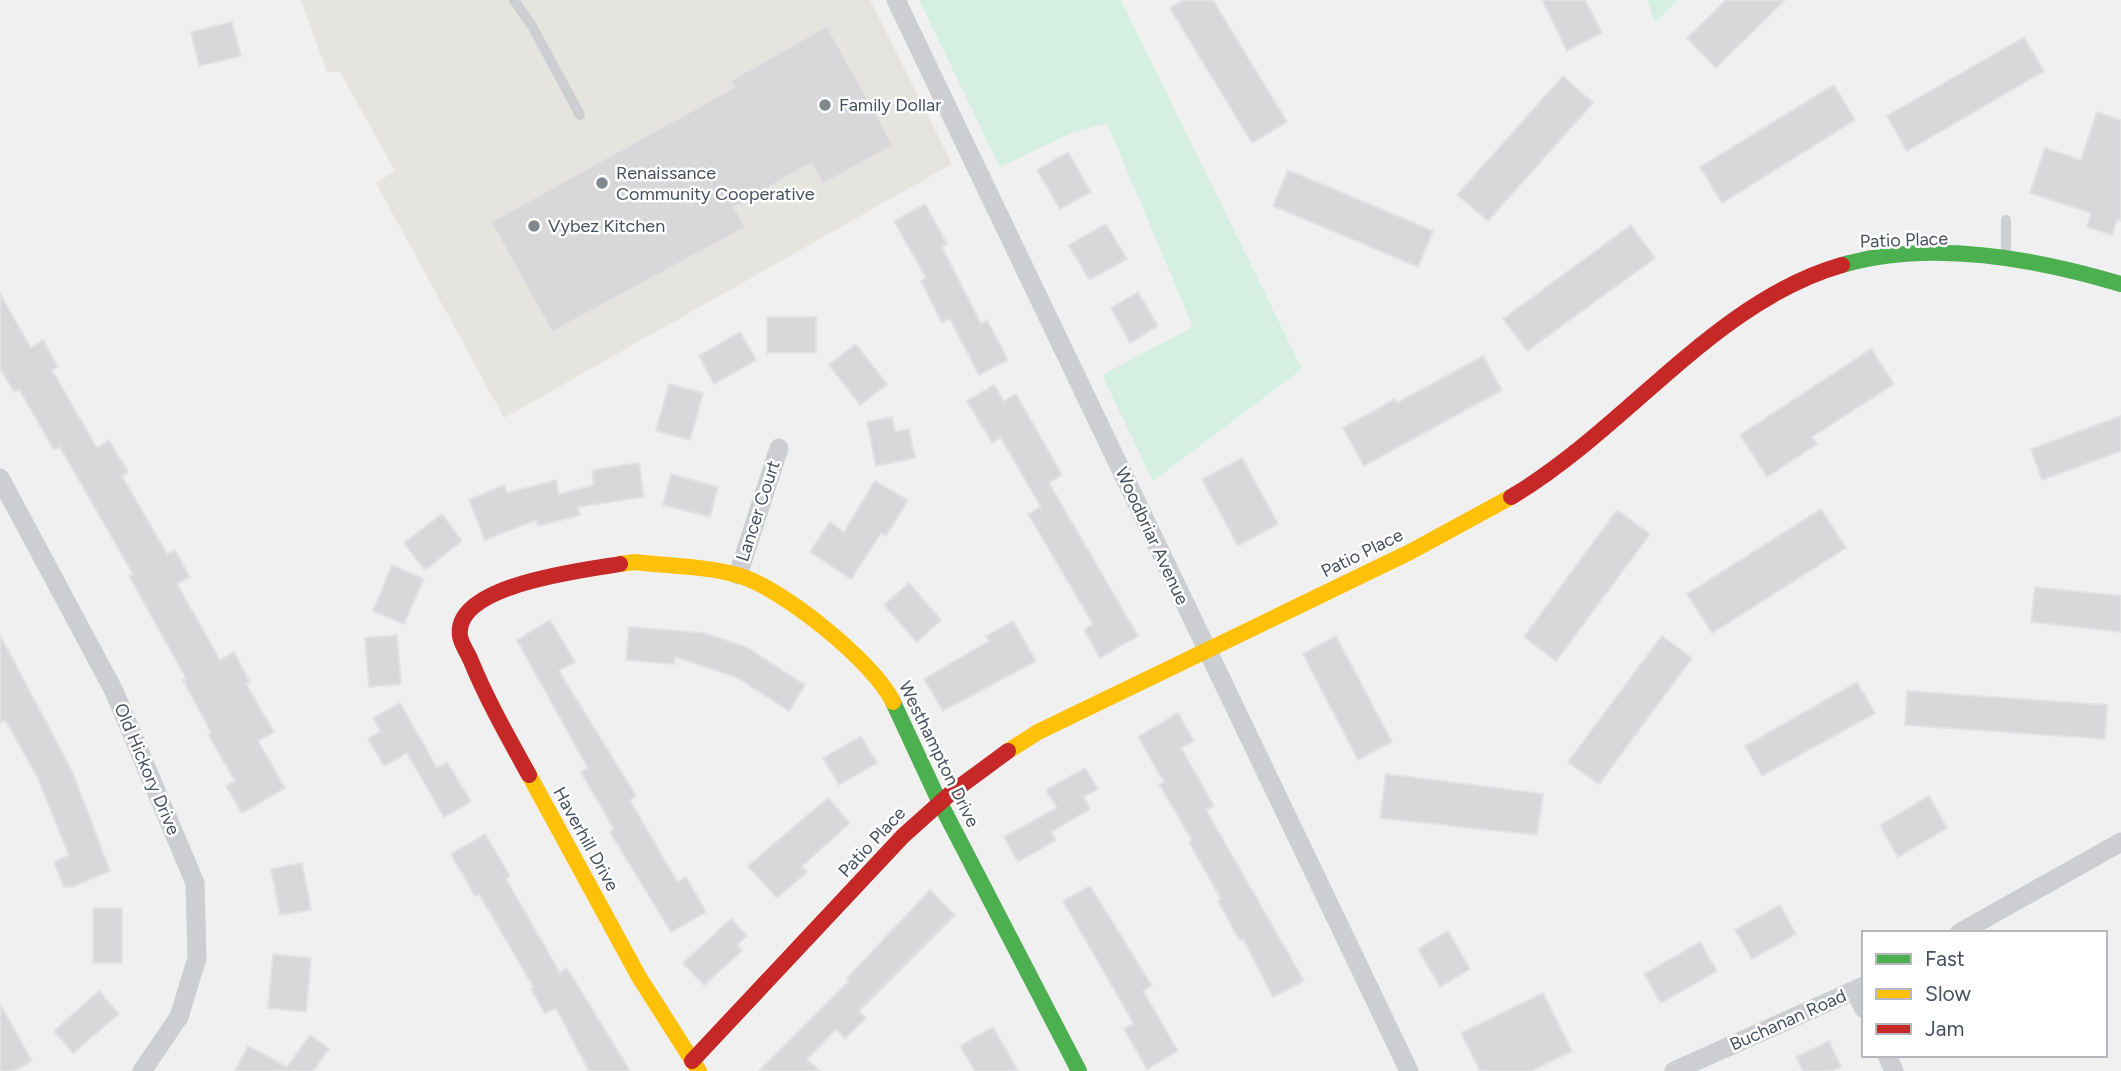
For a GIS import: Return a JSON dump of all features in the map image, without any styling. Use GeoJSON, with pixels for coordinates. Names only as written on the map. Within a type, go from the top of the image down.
{"type":"FeatureCollection","features":[{"type":"Feature","properties":{"kind":"street","name":"Woodbriar Avenue"},"geometry":{"type":"LineString","coordinates":[[896,0],[1409,1071]]}},
{"type":"Feature","properties":{"kind":"street","name":"Patio Place"},"geometry":{"type":"LineString","coordinates":[[696,1066],[939,801],[970,776],[1038,732],[1493,509],[1547,475],[1631,411],[1759,299],[1790,283],[1853,260],[1886,256],[2006,260],[2062,267],[2121,284]]}},
{"type":"Feature","properties":{"kind":"street","name":"Lancer Court"},"geometry":{"type":"LineString","coordinates":[[738,575],[779,448]]}},
{"type":"Feature","properties":{"kind":"street","name":"Old Hickory Drive"},"geometry":{"type":"LineString","coordinates":[[0,478],[114,691],[195,883],[197,958],[179,1017],[142,1071]]}},
{"type":"Feature","properties":{"kind":"street","name":"Westhampton Drive"},"geometry":{"type":"LineString","coordinates":[[465,617],[493,594],[533,579],[635,562],[738,575],[788,602],[830,633],[885,686],[939,801],[1079,1071]]}},
{"type":"Feature","properties":{"kind":"street","name":"Haverhill Drive"},"geometry":{"type":"LineString","coordinates":[[465,617],[460,635],[485,695],[639,977],[696,1066]]}},
{"type":"Feature","properties":{"kind":"street"},"geometry":{"type":"LineString","coordinates":[[1963,931],[2121,842]]}},
{"type":"Feature","properties":{"kind":"street","name":"Buchanan Road"},"geometry":{"type":"LineString","coordinates":[[1674,1071],[1859,988]]}},
{"type":"Feature","properties":{"kind":"lane"},"geometry":{"type":"LineString","coordinates":[[514,0],[532,26],[580,115]]}},
{"type":"Feature","properties":{"kind":"lane"},"geometry":{"type":"LineString","coordinates":[[2006,220],[2006,260]]}},
{"type":"Feature","properties":{"kind":"shaded area"},"geometry":{"type":"Polygon","coordinates":[[[301,0],[870,0],[952,164],[504,418],[376,183],[395,171],[340,72],[327,72],[301,0]]]}},
{"type":"Feature","properties":{"kind":"green space"},"geometry":{"type":"Polygon","coordinates":[[[919,0],[1121,0],[1302,369],[1153,481],[1102,375],[1193,327],[1107,123],[1074,132],[1000,167],[919,0]]]}},
{"type":"Feature","properties":{"kind":"green space"},"geometry":{"type":"Polygon","coordinates":[[[1647,0],[1679,0],[1655,23],[1647,0]]]}},
{"type":"Feature","properties":{"kind":"building"},"geometry":{"type":"Polygon","coordinates":[[[1184,0],[1213,0],[1287,122],[1252,143],[1170,8],[1184,0]]]}},
{"type":"Feature","properties":{"kind":"building"},"geometry":{"type":"Polygon","coordinates":[[[1542,0],[1585,0],[1602,33],[1567,51],[1542,0]]]}},
{"type":"Feature","properties":{"kind":"building"},"geometry":{"type":"Polygon","coordinates":[[[1726,0],[1785,0],[1716,68],[1687,38],[1726,0]]]}},
{"type":"Feature","properties":{"kind":"building"},"geometry":{"type":"Polygon","coordinates":[[[232,22],[241,56],[199,66],[191,32],[232,22]]]}},
{"type":"Feature","properties":{"kind":"building"},"geometry":{"type":"Polygon","coordinates":[[[827,26],[893,145],[823,184],[811,163],[734,207],[746,227],[552,332],[491,222],[735,87],[730,81],[827,26]]]}},
{"type":"Feature","properties":{"kind":"building"},"geometry":{"type":"Polygon","coordinates":[[[2024,37],[2044,71],[1907,151],[1887,116],[2024,37]]]}},
{"type":"Feature","properties":{"kind":"building"},"geometry":{"type":"Polygon","coordinates":[[[1563,76],[1593,103],[1488,221],[1457,195],[1563,76]]]}},
{"type":"Feature","properties":{"kind":"building"},"geometry":{"type":"Polygon","coordinates":[[[1834,85],[1855,120],[1722,203],[1700,167],[1834,85]]]}},
{"type":"Feature","properties":{"kind":"building"},"geometry":{"type":"Polygon","coordinates":[[[2097,112],[2121,120],[2121,221],[2117,220],[2112,235],[2087,227],[2091,213],[2030,193],[2045,148],[2081,160],[2097,112]]]}},
{"type":"Feature","properties":{"kind":"building"},"geometry":{"type":"Polygon","coordinates":[[[1068,152],[1091,192],[1060,209],[1037,170],[1068,152]]]}},
{"type":"Feature","properties":{"kind":"building"},"geometry":{"type":"Polygon","coordinates":[[[1288,170],[1433,231],[1418,267],[1273,206],[1288,170]]]}},
{"type":"Feature","properties":{"kind":"building"},"geometry":{"type":"Polygon","coordinates":[[[925,204],[947,244],[942,247],[981,324],[987,320],[1008,360],[979,375],[950,319],[942,323],[921,281],[926,278],[894,221],[925,204]]]}},
{"type":"Feature","properties":{"kind":"building"},"geometry":{"type":"Polygon","coordinates":[[[1106,224],[1127,259],[1089,280],[1069,245],[1106,224]]]}},
{"type":"Feature","properties":{"kind":"building"},"geometry":{"type":"Polygon","coordinates":[[[1631,225],[1655,258],[1527,351],[1503,319],[1631,225]]]}},
{"type":"Feature","properties":{"kind":"building"},"geometry":{"type":"Polygon","coordinates":[[[1138,292],[1158,326],[1130,343],[1111,308],[1138,292]]]}},
{"type":"Feature","properties":{"kind":"building"},"geometry":{"type":"Polygon","coordinates":[[[0,294],[31,348],[43,340],[58,367],[52,370],[97,448],[109,440],[128,472],[122,476],[167,554],[175,550],[190,577],[177,584],[220,660],[234,652],[250,682],[246,684],[274,732],[258,741],[285,788],[242,813],[226,786],[235,781],[208,734],[211,732],[183,680],[186,678],[129,576],[133,574],[60,447],[54,450],[19,389],[14,392],[0,368],[0,294]]]}},
{"type":"Feature","properties":{"kind":"building"},"geometry":{"type":"Polygon","coordinates":[[[767,317],[816,317],[816,353],[767,353],[767,317]]]}},
{"type":"Feature","properties":{"kind":"building"},"geometry":{"type":"Polygon","coordinates":[[[740,332],[756,360],[714,384],[699,356],[740,332]]]}},
{"type":"Feature","properties":{"kind":"building"},"geometry":{"type":"Polygon","coordinates":[[[856,344],[887,384],[860,405],[829,365],[856,344]]]}},
{"type":"Feature","properties":{"kind":"building"},"geometry":{"type":"Polygon","coordinates":[[[1871,349],[1894,384],[1812,437],[1817,444],[1767,477],[1740,435],[1871,349]]]}},
{"type":"Feature","properties":{"kind":"building"},"geometry":{"type":"Polygon","coordinates":[[[1483,356],[1502,390],[1364,466],[1343,428],[1395,399],[1397,403],[1483,356]]]}},
{"type":"Feature","properties":{"kind":"building"},"geometry":{"type":"Polygon","coordinates":[[[669,384],[703,393],[690,440],[656,431],[669,384]]]}},
{"type":"Feature","properties":{"kind":"building"},"geometry":{"type":"Polygon","coordinates":[[[994,385],[1004,401],[1016,394],[1062,475],[1049,483],[1138,636],[1100,658],[1084,630],[1093,624],[1028,514],[1041,507],[1001,438],[992,443],[967,401],[994,385]]]}},
{"type":"Feature","properties":{"kind":"building"},"geometry":{"type":"Polygon","coordinates":[[[2121,416],[2121,451],[2042,480],[2031,449],[2121,416]]]}},
{"type":"Feature","properties":{"kind":"building"},"geometry":{"type":"Polygon","coordinates":[[[892,417],[895,432],[909,429],[915,458],[876,466],[867,422],[892,417]]]}},
{"type":"Feature","properties":{"kind":"building"},"geometry":{"type":"Polygon","coordinates":[[[1242,458],[1278,524],[1238,546],[1202,479],[1242,458]]]}},
{"type":"Feature","properties":{"kind":"building"},"geometry":{"type":"Polygon","coordinates":[[[639,463],[644,497],[578,507],[580,515],[538,526],[536,520],[485,540],[469,500],[504,485],[507,493],[556,480],[559,494],[594,485],[592,470],[639,463]]]}},
{"type":"Feature","properties":{"kind":"building"},"geometry":{"type":"Polygon","coordinates":[[[671,474],[718,487],[710,517],[663,505],[671,474]]]}},
{"type":"Feature","properties":{"kind":"building"},"geometry":{"type":"Polygon","coordinates":[[[875,481],[908,500],[886,536],[881,533],[851,579],[810,552],[830,522],[844,532],[875,481]]]}},
{"type":"Feature","properties":{"kind":"building"},"geometry":{"type":"Polygon","coordinates":[[[1821,509],[1846,548],[1712,633],[1687,594],[1821,509]]]}},
{"type":"Feature","properties":{"kind":"building"},"geometry":{"type":"Polygon","coordinates":[[[1617,510],[1650,534],[1556,661],[1524,637],[1617,510]]]}},
{"type":"Feature","properties":{"kind":"building"},"geometry":{"type":"Polygon","coordinates":[[[442,514],[462,541],[425,570],[404,543],[442,514]]]}},
{"type":"Feature","properties":{"kind":"building"},"geometry":{"type":"Polygon","coordinates":[[[392,565],[424,579],[404,624],[373,611],[392,565]]]}},
{"type":"Feature","properties":{"kind":"building"},"geometry":{"type":"Polygon","coordinates":[[[909,583],[941,620],[917,642],[884,605],[909,583]]]}},
{"type":"Feature","properties":{"kind":"building"},"geometry":{"type":"Polygon","coordinates":[[[2035,587],[2121,596],[2121,632],[2031,622],[2035,587]]]}},
{"type":"Feature","properties":{"kind":"building"},"geometry":{"type":"Polygon","coordinates":[[[550,620],[575,662],[559,671],[636,796],[630,800],[677,882],[686,877],[706,912],[671,932],[610,832],[614,829],[581,772],[588,768],[517,640],[550,620]]]}},
{"type":"Feature","properties":{"kind":"building"},"geometry":{"type":"Polygon","coordinates":[[[1013,621],[1036,661],[943,711],[924,679],[989,641],[986,636],[1013,621]]]}},
{"type":"Feature","properties":{"kind":"building"},"geometry":{"type":"Polygon","coordinates":[[[629,627],[704,633],[746,647],[805,685],[789,711],[736,677],[675,657],[675,664],[626,660],[629,627]]]}},
{"type":"Feature","properties":{"kind":"building"},"geometry":{"type":"Polygon","coordinates":[[[0,635],[72,771],[110,871],[72,887],[64,887],[54,862],[69,855],[37,776],[5,720],[0,723],[0,635]]]}},
{"type":"Feature","properties":{"kind":"building"},"geometry":{"type":"Polygon","coordinates":[[[397,635],[401,684],[369,687],[365,638],[397,635]]]}},
{"type":"Feature","properties":{"kind":"building"},"geometry":{"type":"Polygon","coordinates":[[[1336,636],[1392,742],[1358,760],[1303,654],[1336,636]]]}},
{"type":"Feature","properties":{"kind":"building"},"geometry":{"type":"Polygon","coordinates":[[[1662,636],[1692,658],[1599,784],[1568,762],[1662,636]]]}},
{"type":"Feature","properties":{"kind":"building"},"geometry":{"type":"Polygon","coordinates":[[[1857,682],[1875,713],[1762,776],[1745,746],[1857,682]]]}},
{"type":"Feature","properties":{"kind":"building"},"geometry":{"type":"Polygon","coordinates":[[[1907,691],[2107,705],[2105,739],[1905,725],[1907,691]]]}},
{"type":"Feature","properties":{"kind":"building"},"geometry":{"type":"Polygon","coordinates":[[[400,703],[437,768],[447,762],[471,802],[444,817],[407,753],[384,766],[368,739],[381,731],[373,718],[400,703]]]}},
{"type":"Feature","properties":{"kind":"building"},"geometry":{"type":"Polygon","coordinates":[[[1178,713],[1194,741],[1181,748],[1214,806],[1206,810],[1304,981],[1273,997],[1243,939],[1240,941],[1218,901],[1221,899],[1189,842],[1192,840],[1159,784],[1164,782],[1138,737],[1178,713]]]}},
{"type":"Feature","properties":{"kind":"building"},"geometry":{"type":"Polygon","coordinates":[[[861,736],[877,763],[839,785],[823,758],[861,736]]]}},
{"type":"Feature","properties":{"kind":"building"},"geometry":{"type":"Polygon","coordinates":[[[1085,768],[1098,789],[1084,797],[1090,809],[1051,832],[1056,840],[1018,862],[1004,837],[1057,808],[1046,790],[1085,768]]]}},
{"type":"Feature","properties":{"kind":"building"},"geometry":{"type":"Polygon","coordinates":[[[1386,774],[1543,794],[1537,835],[1380,818],[1386,774]]]}},
{"type":"Feature","properties":{"kind":"building"},"geometry":{"type":"Polygon","coordinates":[[[1929,796],[1947,828],[1898,857],[1880,825],[1929,796]]]}},
{"type":"Feature","properties":{"kind":"building"},"geometry":{"type":"Polygon","coordinates":[[[828,798],[850,823],[802,866],[807,872],[777,898],[748,866],[828,798]]]}},
{"type":"Feature","properties":{"kind":"building"},"geometry":{"type":"Polygon","coordinates":[[[485,834],[510,876],[506,879],[560,973],[567,968],[630,1071],[589,1071],[556,1008],[545,1014],[531,989],[534,988],[479,894],[475,896],[451,854],[485,834]]]}},
{"type":"Feature","properties":{"kind":"building"},"geometry":{"type":"Polygon","coordinates":[[[302,863],[311,910],[280,915],[271,869],[302,863]]]}},
{"type":"Feature","properties":{"kind":"building"},"geometry":{"type":"Polygon","coordinates":[[[1090,886],[1152,986],[1143,991],[1178,1051],[1147,1069],[1124,1029],[1134,1024],[1063,901],[1090,886]]]}},
{"type":"Feature","properties":{"kind":"building"},"geometry":{"type":"Polygon","coordinates":[[[930,890],[955,915],[859,1011],[866,1018],[845,1039],[836,1029],[807,1059],[820,1071],[759,1071],[849,981],[847,978],[930,890]]]}},
{"type":"Feature","properties":{"kind":"building"},"geometry":{"type":"Polygon","coordinates":[[[1780,905],[1796,934],[1752,959],[1735,930],[1780,905]]]}},
{"type":"Feature","properties":{"kind":"building"},"geometry":{"type":"Polygon","coordinates":[[[93,908],[122,908],[122,963],[93,963],[93,908]]]}},
{"type":"Feature","properties":{"kind":"building"},"geometry":{"type":"Polygon","coordinates":[[[731,919],[747,936],[737,945],[742,951],[704,985],[683,963],[731,919]]]}},
{"type":"Feature","properties":{"kind":"building"},"geometry":{"type":"Polygon","coordinates":[[[1448,931],[1470,969],[1440,987],[1418,949],[1448,931]]]}},
{"type":"Feature","properties":{"kind":"building"},"geometry":{"type":"Polygon","coordinates":[[[1700,942],[1717,971],[1661,1003],[1644,974],[1700,942]]]}},
{"type":"Feature","properties":{"kind":"building"},"geometry":{"type":"Polygon","coordinates":[[[273,954],[311,958],[306,1012],[268,1008],[273,954]]]}},
{"type":"Feature","properties":{"kind":"building"},"geometry":{"type":"Polygon","coordinates":[[[99,991],[119,1014],[73,1053],[54,1031],[99,991]]]}},
{"type":"Feature","properties":{"kind":"building"},"geometry":{"type":"Polygon","coordinates":[[[1543,993],[1572,1051],[1531,1071],[1480,1071],[1461,1033],[1543,993]]]}},
{"type":"Feature","properties":{"kind":"building"},"geometry":{"type":"Polygon","coordinates":[[[0,1004],[32,1061],[13,1071],[0,1071],[0,1004]]]}},
{"type":"Feature","properties":{"kind":"building"},"geometry":{"type":"Polygon","coordinates":[[[993,1027],[1018,1071],[975,1071],[960,1046],[993,1027]]]}},
{"type":"Feature","properties":{"kind":"building"},"geometry":{"type":"Polygon","coordinates":[[[310,1035],[329,1049],[313,1071],[235,1071],[248,1046],[287,1067],[310,1035]]]}},
{"type":"Feature","properties":{"kind":"building"},"geometry":{"type":"Polygon","coordinates":[[[1829,1041],[1841,1067],[1831,1071],[1803,1071],[1796,1057],[1829,1041]]]}},
{"type":"Feature","properties":{"kind":"traffic: fast"},"geometry":{"type":"LineString","coordinates":[[1842,265],[1911,253],[1982,255],[2053,266],[2121,284]]}},
{"type":"Feature","properties":{"kind":"traffic: fast"},"geometry":{"type":"LineString","coordinates":[[893,702],[939,801],[1079,1071]]}},
{"type":"Feature","properties":{"kind":"traffic: slow"},"geometry":{"type":"LineString","coordinates":[[1008,751],[1038,732],[1410,552],[1511,497]]}},
{"type":"Feature","properties":{"kind":"traffic: slow"},"geometry":{"type":"LineString","coordinates":[[620,564],[635,562],[699,568],[725,572],[755,582],[800,609],[847,647],[883,686],[893,702]]}},
{"type":"Feature","properties":{"kind":"traffic: slow"},"geometry":{"type":"LineString","coordinates":[[529,775],[639,977],[699,1071]]}},
{"type":"Feature","properties":{"kind":"traffic: jam"},"geometry":{"type":"LineString","coordinates":[[1511,497],[1593,438],[1672,369],[1753,307],[1796,283],[1842,265]]}},
{"type":"Feature","properties":{"kind":"traffic: jam"},"geometry":{"type":"LineString","coordinates":[[529,775],[462,642],[460,636],[464,618],[477,604],[499,592],[553,576],[620,564]]}},
{"type":"Feature","properties":{"kind":"traffic: jam"},"geometry":{"type":"LineString","coordinates":[[692,1061],[903,836],[951,793],[1008,751]]}},
{"type":"Feature","properties":{"kind":"place","name":"Family Dollar"},"geometry":{"type":"Point","coordinates":[825,105]}},
{"type":"Feature","properties":{"kind":"place","name":"Renaissance Community Cooperative"},"geometry":{"type":"Point","coordinates":[602,183]}},
{"type":"Feature","properties":{"kind":"place","name":"Vybez Kitchen"},"geometry":{"type":"Point","coordinates":[534,226]}}]}
